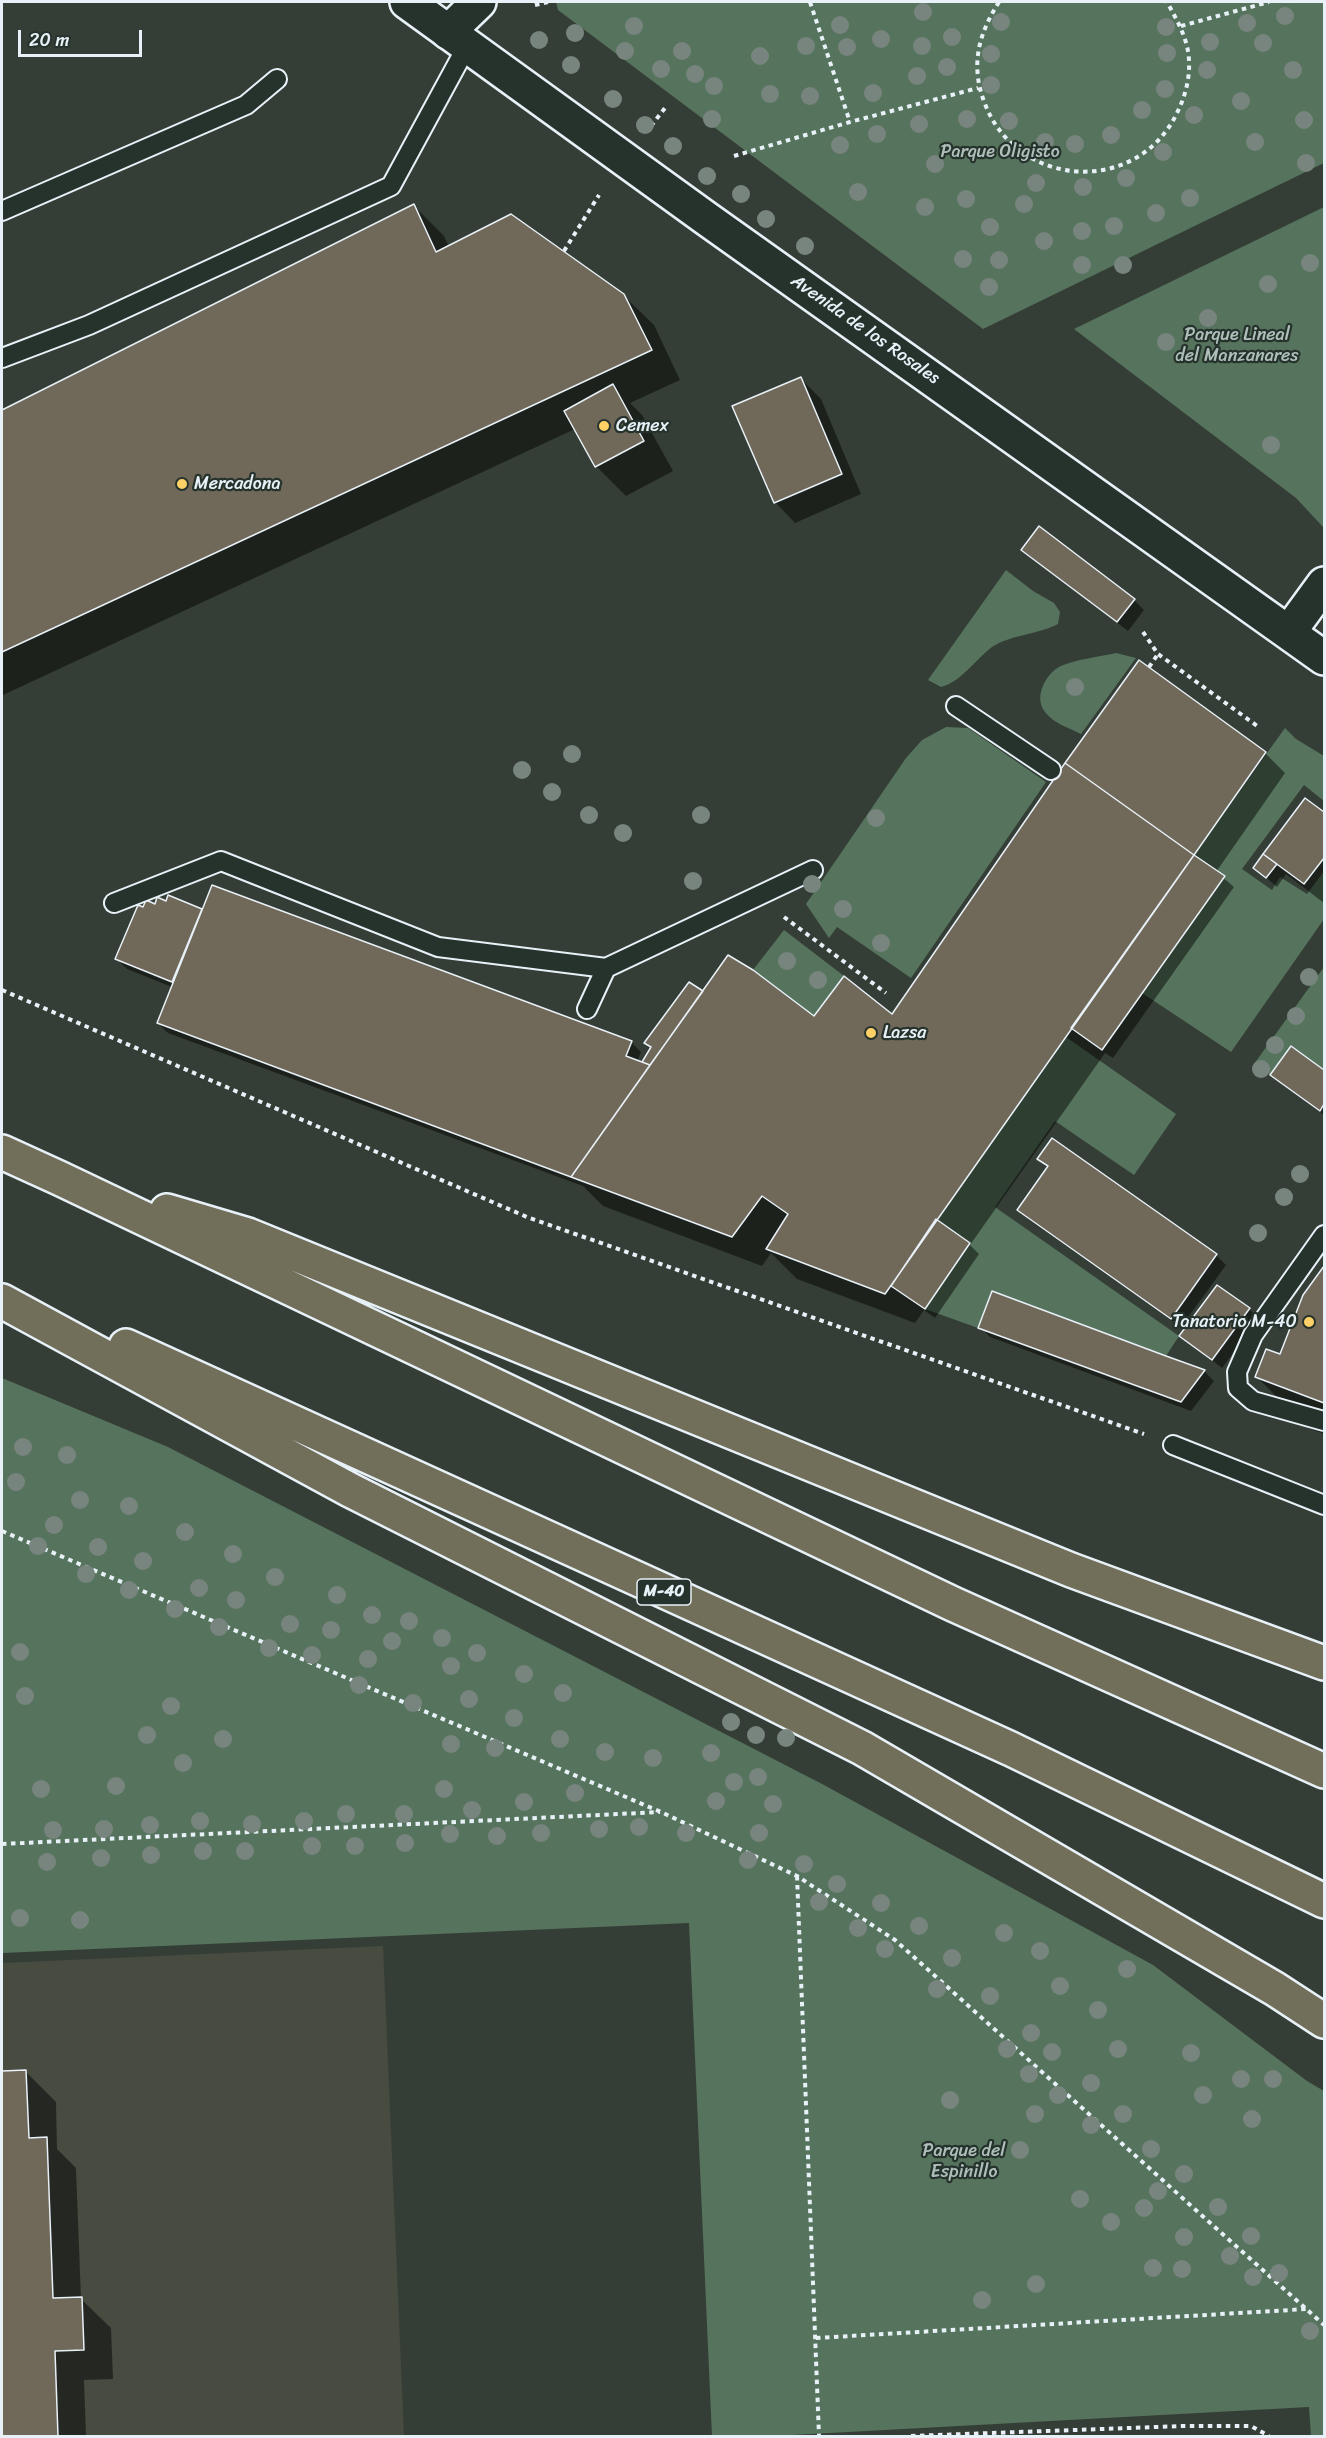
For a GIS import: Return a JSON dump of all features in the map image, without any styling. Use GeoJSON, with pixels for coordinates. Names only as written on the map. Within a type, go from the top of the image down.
{"type":"FeatureCollection","features":[{"type":"Feature","properties":{"kind":"highway"},"geometry":{"type":"LineString","coordinates":[[2,1152],[953,1604],[1324,1771]]}},
{"type":"Feature","properties":{"kind":"highway"},"geometry":{"type":"LineString","coordinates":[[59,1178],[248,1235],[1071,1570],[1324,1663]]}},
{"type":"Feature","properties":{"kind":"highway","name":"M-40"},"geometry":{"type":"LineString","coordinates":[[2,1289],[1000,1744],[1324,1901]]}},
{"type":"Feature","properties":{"kind":"highway"},"geometry":{"type":"LineString","coordinates":[[2,1300],[350,1491],[862,1748],[1275,1989],[1324,2021]]}},
{"type":"Feature","properties":{"kind":"main road","name":"Avenida de los Rosales"},"geometry":{"type":"LineString","coordinates":[[407,2],[707,219],[1324,658]]}},
{"type":"Feature","properties":{"kind":"main road"},"geometry":{"type":"LineString","coordinates":[[457,39],[479,2]]}},
{"type":"Feature","properties":{"kind":"main road"},"geometry":{"type":"LineString","coordinates":[[1289,632],[1324,584]]}},
{"type":"Feature","properties":{"kind":"lane"},"geometry":{"type":"LineString","coordinates":[[2,358],[89,325],[391,186],[457,39]]}},
{"type":"Feature","properties":{"kind":"lane"},"geometry":{"type":"LineString","coordinates":[[2,211],[246,105],[278,79]]}},
{"type":"Feature","properties":{"kind":"lane"},"geometry":{"type":"LineString","coordinates":[[956,706],[1051,770]]}},
{"type":"Feature","properties":{"kind":"lane"},"geometry":{"type":"LineString","coordinates":[[114,903],[221,861],[438,948],[606,968],[813,870]]}},
{"type":"Feature","properties":{"kind":"lane"},"geometry":{"type":"LineString","coordinates":[[587,1009],[606,968]]}},
{"type":"Feature","properties":{"kind":"lane"},"geometry":{"type":"LineString","coordinates":[[1324,1235],[1253,1335],[1237,1372],[1238,1388],[1253,1401],[1324,1421]]}},
{"type":"Feature","properties":{"kind":"lane"},"geometry":{"type":"LineString","coordinates":[[1173,1445],[1324,1505]]}},
{"type":"Feature","properties":{"kind":"path"},"geometry":{"type":"LineString","coordinates":[[535,5],[548,2]]}},
{"type":"Feature","properties":{"kind":"path"},"geometry":{"type":"LineString","coordinates":[[810,2],[850,122]]}},
{"type":"Feature","properties":{"kind":"path"},"geometry":{"type":"LineString","coordinates":[[999,2],[985,24],[977,56],[978,88],[991,121],[1014,148],[1044,166],[1079,173],[1114,168],[1145,153],[1170,128],[1185,96],[1189,60],[1181,26],[1167,2]]}},
{"type":"Feature","properties":{"kind":"path"},"geometry":{"type":"LineString","coordinates":[[1181,26],[1269,2]]}},
{"type":"Feature","properties":{"kind":"path"},"geometry":{"type":"LineString","coordinates":[[734,156],[978,88]]}},
{"type":"Feature","properties":{"kind":"path"},"geometry":{"type":"LineString","coordinates":[[651,126],[665,108]]}},
{"type":"Feature","properties":{"kind":"path"},"geometry":{"type":"LineString","coordinates":[[564,251],[599,195]]}},
{"type":"Feature","properties":{"kind":"path"},"geometry":{"type":"LineString","coordinates":[[1143,632],[1158,654],[1260,729]]}},
{"type":"Feature","properties":{"kind":"path"},"geometry":{"type":"LineString","coordinates":[[1149,667],[1158,654]]}},
{"type":"Feature","properties":{"kind":"path"},"geometry":{"type":"LineString","coordinates":[[781,915],[886,993]]}},
{"type":"Feature","properties":{"kind":"path"},"geometry":{"type":"LineString","coordinates":[[2,990],[527,1216],[1173,1445]]}},
{"type":"Feature","properties":{"kind":"path"},"geometry":{"type":"LineString","coordinates":[[2,1531],[661,1812],[796,1876],[896,1940],[1324,2325]]}},
{"type":"Feature","properties":{"kind":"path"},"geometry":{"type":"LineString","coordinates":[[2,1844],[661,1812]]}},
{"type":"Feature","properties":{"kind":"path"},"geometry":{"type":"LineString","coordinates":[[796,1876],[819,2436]]}},
{"type":"Feature","properties":{"kind":"path"},"geometry":{"type":"LineString","coordinates":[[816,2338],[1308,2309]]}},
{"type":"Feature","properties":{"kind":"path"},"geometry":{"type":"LineString","coordinates":[[911,2436],[1183,2426],[1251,2426],[1269,2436]]}},
{"type":"Feature","properties":{"kind":"shaded area"},"geometry":{"type":"Polygon","coordinates":[[[383,1946],[404,2436],[2,2436],[2,1963],[383,1946]]]}},
{"type":"Feature","properties":{"kind":"green space","name":"Parque Oligisto"},"geometry":{"type":"Polygon","coordinates":[[[556,2],[1324,2],[1324,163],[983,329],[558,10],[556,2]]]}},
{"type":"Feature","properties":{"kind":"green space","name":"Parque Lineal del Manzanares"},"geometry":{"type":"Polygon","coordinates":[[[1324,207],[1324,528],[1296,498],[1074,329],[1324,207]]]}},
{"type":"Feature","properties":{"kind":"green space"},"geometry":{"type":"Polygon","coordinates":[[[1006,570],[1033,591],[1054,603],[1060,612],[1058,624],[999,643],[961,676],[948,684],[941,687],[928,680],[1006,570]]]}},
{"type":"Feature","properties":{"kind":"green space"},"geometry":{"type":"Polygon","coordinates":[[[1116,653],[1136,658],[1081,734],[1048,716],[1040,699],[1043,686],[1050,674],[1061,666],[1116,653]]]}},
{"type":"Feature","properties":{"kind":"green space"},"geometry":{"type":"Polygon","coordinates":[[[946,727],[968,728],[1046,782],[911,978],[837,927],[829,938],[806,904],[906,758],[922,740],[946,727]]]}},
{"type":"Feature","properties":{"kind":"green space"},"geometry":{"type":"Polygon","coordinates":[[[1285,728],[1296,739],[1324,756],[1324,801],[1304,785],[1242,869],[1272,890],[1280,877],[1307,894],[1324,871],[1324,919],[1231,1052],[1142,993],[1194,855],[1285,728]]]}},
{"type":"Feature","properties":{"kind":"green space"},"geometry":{"type":"Polygon","coordinates":[[[784,930],[844,976],[814,1016],[753,970],[784,930]]]}},
{"type":"Feature","properties":{"kind":"green space"},"geometry":{"type":"Polygon","coordinates":[[[1324,967],[1324,1070],[1291,1046],[1270,1075],[1254,1064],[1324,967]]]}},
{"type":"Feature","properties":{"kind":"green space"},"geometry":{"type":"Polygon","coordinates":[[[1066,1037],[1176,1114],[1134,1175],[1055,1121],[995,1207],[1179,1336],[1166,1356],[993,1291],[978,1328],[925,1309],[970,1243],[936,1219],[1066,1037]]]}},
{"type":"Feature","properties":{"kind":"green space","name":"Parque del Espinillo"},"geometry":{"type":"Polygon","coordinates":[[[2,1378],[168,1447],[824,1785],[1153,1965],[1307,2081],[1324,2091],[1324,2436],[1311,2436],[1309,2407],[774,2436],[712,2436],[689,1923],[2,1953],[2,1378]]]}},
{"type":"Feature","properties":{"kind":"building","name":"Mercadona"},"geometry":{"type":"Polygon","coordinates":[[[414,204],[436,252],[511,214],[624,294],[652,350],[2,652],[2,410],[414,204]]]}},
{"type":"Feature","properties":{"kind":"building"},"geometry":{"type":"Polygon","coordinates":[[[801,377],[842,474],[774,503],[732,406],[801,377]]]}},
{"type":"Feature","properties":{"kind":"building","name":"Cemex"},"geometry":{"type":"Polygon","coordinates":[[[613,384],[644,441],[595,467],[564,411],[613,384]]]}},
{"type":"Feature","properties":{"kind":"building"},"geometry":{"type":"Polygon","coordinates":[[[1039,526],[1135,599],[1117,622],[1021,550],[1039,526]]]}},
{"type":"Feature","properties":{"kind":"building"},"geometry":{"type":"Polygon","coordinates":[[[1139,660],[1266,752],[1194,855],[1065,763],[1139,660]]]}},
{"type":"Feature","properties":{"kind":"building","name":"Lazsa"},"geometry":{"type":"Polygon","coordinates":[[[1065,763],[1194,855],[885,1294],[766,1249],[788,1214],[762,1196],[732,1237],[571,1177],[728,955],[753,970],[814,1016],[844,976],[892,1014],[1065,763]]]}},
{"type":"Feature","properties":{"kind":"building"},"geometry":{"type":"Polygon","coordinates":[[[1305,798],[1324,812],[1324,858],[1304,884],[1263,854],[1305,798]]]}},
{"type":"Feature","properties":{"kind":"building"},"geometry":{"type":"Polygon","coordinates":[[[1263,854],[1277,864],[1266,878],[1253,868],[1263,854]]]}},
{"type":"Feature","properties":{"kind":"building"},"geometry":{"type":"Polygon","coordinates":[[[1194,855],[1225,876],[1102,1050],[1071,1028],[1194,855]]]}},
{"type":"Feature","properties":{"kind":"building"},"geometry":{"type":"Polygon","coordinates":[[[212,885],[632,1041],[626,1056],[650,1065],[571,1177],[157,1023],[212,885]]]}},
{"type":"Feature","properties":{"kind":"building"},"geometry":{"type":"Polygon","coordinates":[[[168,895],[202,909],[172,982],[115,959],[138,905],[143,907],[146,900],[155,904],[157,897],[166,901],[168,895]]]}},
{"type":"Feature","properties":{"kind":"building"},"geometry":{"type":"Polygon","coordinates":[[[689,982],[703,991],[650,1065],[642,1062],[651,1047],[644,1043],[689,982]]]}},
{"type":"Feature","properties":{"kind":"building"},"geometry":{"type":"Polygon","coordinates":[[[1291,1046],[1324,1070],[1324,1104],[1320,1111],[1270,1075],[1291,1046]]]}},
{"type":"Feature","properties":{"kind":"building"},"geometry":{"type":"Polygon","coordinates":[[[1052,1138],[1217,1254],[1171,1319],[1017,1210],[1048,1166],[1037,1159],[1052,1138]]]}},
{"type":"Feature","properties":{"kind":"building"},"geometry":{"type":"Polygon","coordinates":[[[936,1219],[970,1243],[925,1309],[891,1286],[936,1219]]]}},
{"type":"Feature","properties":{"kind":"building","name":"Tanatorio M-40"},"geometry":{"type":"Polygon","coordinates":[[[1324,1266],[1324,1403],[1255,1377],[1266,1349],[1280,1354],[1303,1295],[1324,1266]]]}},
{"type":"Feature","properties":{"kind":"building"},"geometry":{"type":"Polygon","coordinates":[[[1217,1285],[1250,1308],[1212,1360],[1179,1336],[1217,1285]]]}},
{"type":"Feature","properties":{"kind":"building"},"geometry":{"type":"Polygon","coordinates":[[[992,1291],[1205,1370],[1181,1402],[978,1328],[992,1291]]]}},
{"type":"Feature","properties":{"kind":"building"},"geometry":{"type":"Polygon","coordinates":[[[26,2070],[29,2138],[47,2137],[53,2298],[82,2297],[84,2350],[55,2351],[58,2436],[2,2436],[2,2071],[26,2070]]]}},
{"type":"Feature","properties":{"kind":"place","name":"Cemex"},"geometry":{"type":"Point","coordinates":[604,426]}},
{"type":"Feature","properties":{"kind":"place","name":"Mercadona"},"geometry":{"type":"Point","coordinates":[182,484]}},
{"type":"Feature","properties":{"kind":"place","name":"Lazsa"},"geometry":{"type":"Point","coordinates":[871,1033]}},
{"type":"Feature","properties":{"kind":"place","name":"Tanatorio M-40"},"geometry":{"type":"Point","coordinates":[1309,1322]}}]}
